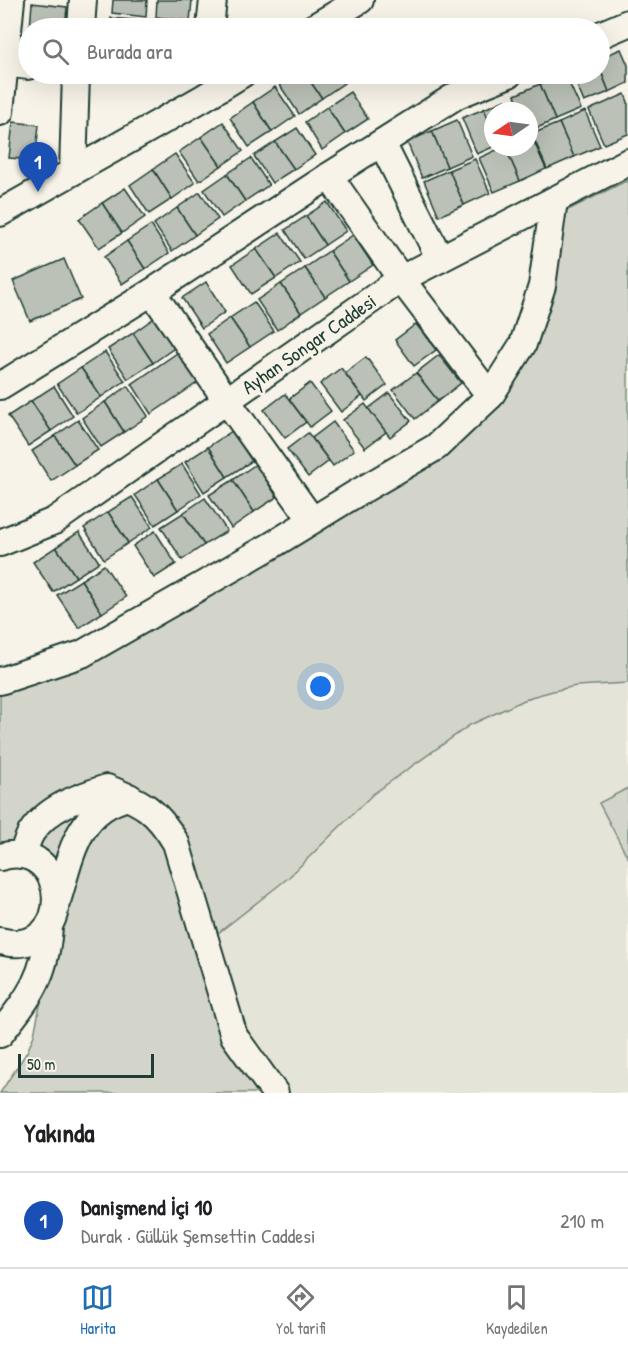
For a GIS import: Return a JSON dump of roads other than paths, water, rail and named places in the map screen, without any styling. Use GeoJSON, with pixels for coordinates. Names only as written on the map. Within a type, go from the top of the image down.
{"type":"FeatureCollection","features":[{"type":"Feature","properties":{"kind":"street"},"geometry":{"type":"LineString","coordinates":[[1,98],[17,64],[11,0]]}},
{"type":"Feature","properties":{"kind":"street"},"geometry":{"type":"LineString","coordinates":[[82,18],[83,0]]}},
{"type":"Feature","properties":{"kind":"street"},"geometry":{"type":"LineString","coordinates":[[211,18],[213,0]]}},
{"type":"Feature","properties":{"kind":"street"},"geometry":{"type":"LineString","coordinates":[[328,18],[352,2]]}},
{"type":"Feature","properties":{"kind":"street"},"geometry":{"type":"LineString","coordinates":[[610,31],[627,25]]}},
{"type":"Feature","properties":{"kind":"street"},"geometry":{"type":"LineString","coordinates":[[73,171],[76,84]]}},
{"type":"Feature","properties":{"kind":"street"},"geometry":{"type":"LineString","coordinates":[[0,386],[152,292],[457,95],[484,84]]}},
{"type":"Feature","properties":{"kind":"street"},"geometry":{"type":"LineString","coordinates":[[0,213],[73,171],[204,86]]}},
{"type":"Feature","properties":{"kind":"street"},"geometry":{"type":"LineString","coordinates":[[382,143],[440,259]]}},
{"type":"Feature","properties":{"kind":"street","name":"Ayhan Songar Caddesi"},"geometry":{"type":"LineString","coordinates":[[0,543],[54,521],[401,279],[628,162]]}},
{"type":"Feature","properties":{"kind":"street"},"geometry":{"type":"LineString","coordinates":[[329,176],[401,279],[490,396]]}},
{"type":"Feature","properties":{"kind":"street"},"geometry":{"type":"LineString","coordinates":[[0,681],[82,654],[436,447],[490,396],[523,344],[542,286],[554,200]]}},
{"type":"Feature","properties":{"kind":"street"},"geometry":{"type":"LineString","coordinates":[[152,292],[312,520]]}},
{"type":"Feature","properties":{"kind":"street"},"geometry":{"type":"LineString","coordinates":[[7,854],[31,834],[48,814],[80,797],[107,788],[144,805],[163,822],[176,843],[234,1036],[275,1093]]}},
{"type":"Feature","properties":{"kind":"street"},"geometry":{"type":"LineString","coordinates":[[0,941],[9,944],[24,942],[38,936],[49,926],[56,913],[58,898],[72,852],[83,828],[97,812],[112,801],[129,797]]}},
{"type":"Feature","properties":{"kind":"street"},"geometry":{"type":"LineString","coordinates":[[7,854],[36,861],[47,870],[55,883],[58,898]]}},
{"type":"Feature","properties":{"kind":"street"},"geometry":{"type":"LineString","coordinates":[[0,1034],[25,1002],[39,977],[47,952],[49,926]]}},
{"type":"Feature","properties":{"kind":"place","name":"Danişmend İçi 10"},"geometry":{"type":"Point","coordinates":[38,192]}}]}
